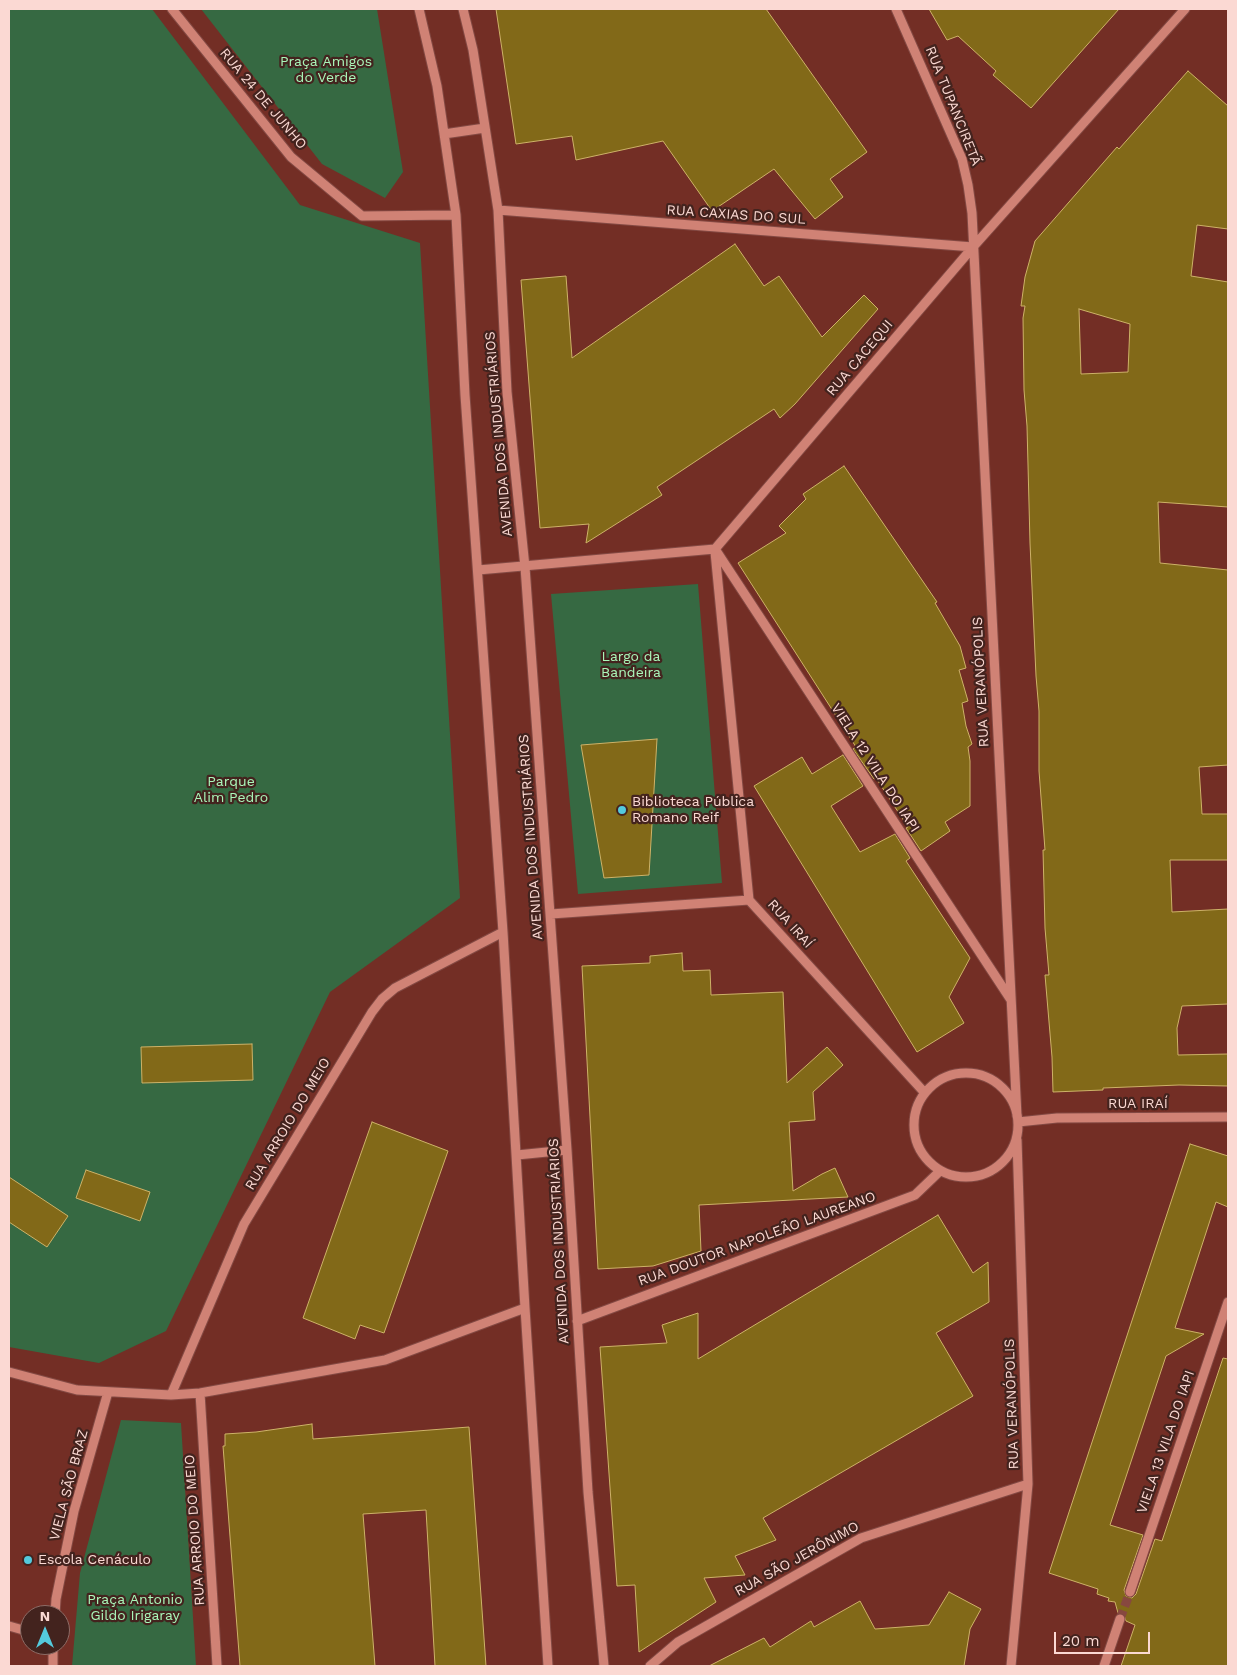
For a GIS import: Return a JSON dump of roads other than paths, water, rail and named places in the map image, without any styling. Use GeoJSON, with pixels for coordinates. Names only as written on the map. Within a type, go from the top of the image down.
{"type":"FeatureCollection","features":[{"type":"Feature","properties":{"kind":"street","name":"RUA 24 DE JUNHO"},"geometry":{"type":"LineString","coordinates":[[172,9],[291,157],[362,216],[456,215]]}},
{"type":"Feature","properties":{"kind":"street","name":"AVENIDA DOS INDUSTRIÁRIOS"},"geometry":{"type":"LineString","coordinates":[[419,9],[438,86],[456,215],[465,395],[504,932],[525,1308],[548,1666]]}},
{"type":"Feature","properties":{"kind":"street","name":"AVENIDA DOS INDUSTRIÁRIOS"},"geometry":{"type":"LineString","coordinates":[[463,9],[473,50],[498,210],[507,392],[525,567],[551,914],[588,1492],[604,1666]]}},
{"type":"Feature","properties":{"kind":"street","name":"RUA TUPANCIRETÃ"},"geometry":{"type":"LineString","coordinates":[[896,9],[962,159],[971,204],[973,247]]}},
{"type":"Feature","properties":{"kind":"street","name":"RUA CACEQUI"},"geometry":{"type":"LineString","coordinates":[[715,549],[973,247],[1185,9]]}},
{"type":"Feature","properties":{"kind":"street"},"geometry":{"type":"LineString","coordinates":[[444,134],[485,128]]}},
{"type":"Feature","properties":{"kind":"street","name":"RUA CAXIAS DO SUL"},"geometry":{"type":"LineString","coordinates":[[498,210],[973,247]]}},
{"type":"Feature","properties":{"kind":"street","name":"RUA VERANÓPOLIS"},"geometry":{"type":"LineString","coordinates":[[973,247],[1017,1119]]}},
{"type":"Feature","properties":{"kind":"street"},"geometry":{"type":"LineString","coordinates":[[478,570],[715,549],[749,900]]}},
{"type":"Feature","properties":{"kind":"street","name":"VIELA 12 VILA DO IAPI"},"geometry":{"type":"LineString","coordinates":[[715,549],[1012,1001]]}},
{"type":"Feature","properties":{"kind":"street","name":"RUA IRAÍ"},"geometry":{"type":"LineString","coordinates":[[551,914],[749,900],[924,1092]]}},
{"type":"Feature","properties":{"kind":"street","name":"RUA ARROIO DO MEIO"},"geometry":{"type":"LineString","coordinates":[[171,1395],[244,1224],[372,1012],[382,999],[395,988],[504,932]]}},
{"type":"Feature","properties":{"kind":"street"},"geometry":{"type":"LineString","coordinates":[[960,1072],[981,1074],[1000,1084],[1013,1101],[1017,1119],[1017,1140],[1009,1157],[994,1170],[977,1177],[958,1177],[940,1171],[923,1156],[914,1135],[914,1112],[924,1092],[940,1078],[960,1072]]}},
{"type":"Feature","properties":{"kind":"street","name":"RUA IRAÍ"},"geometry":{"type":"LineString","coordinates":[[1017,1119],[1228,1117]]}},
{"type":"Feature","properties":{"kind":"street","name":"RUA VERANÓPOLIS"},"geometry":{"type":"LineString","coordinates":[[1011,1666],[1028,1484],[1017,1140]]}},
{"type":"Feature","properties":{"kind":"street"},"geometry":{"type":"LineString","coordinates":[[517,1156],[567,1150]]}},
{"type":"Feature","properties":{"kind":"street","name":"RUA DOUTOR NAPOLEÃO LAUREANO"},"geometry":{"type":"LineString","coordinates":[[577,1321],[915,1195],[940,1171]]}},
{"type":"Feature","properties":{"kind":"street","name":"VIELA 13 VILA DO IAPI"},"geometry":{"type":"LineString","coordinates":[[1130,1592],[1228,1302]]}},
{"type":"Feature","properties":{"kind":"street"},"geometry":{"type":"LineString","coordinates":[[9,1372],[77,1390],[171,1395],[200,1393],[385,1360],[525,1308]]}},
{"type":"Feature","properties":{"kind":"street","name":"VIELA SÃO BRAZ"},"geometry":{"type":"LineString","coordinates":[[56,1605],[74,1511],[108,1392]]}},
{"type":"Feature","properties":{"kind":"street","name":"RUA ARROIO DO MEIO"},"geometry":{"type":"LineString","coordinates":[[200,1393],[217,1666]]}},
{"type":"Feature","properties":{"kind":"street","name":"RUA SÃO JERÔNIMO"},"geometry":{"type":"LineString","coordinates":[[650,1666],[678,1642],[861,1538],[1028,1484]]}},
{"type":"Feature","properties":{"kind":"street"},"geometry":{"type":"LineString","coordinates":[[1104,1666],[1120,1619]]}},
{"type":"Feature","properties":{"kind":"tunnel"},"geometry":{"type":"LineString","coordinates":[[1120,1619],[1130,1592]]}},
{"type":"Feature","properties":{"kind":"place","name":"Biblioteca Pública Romano Reif"},"geometry":{"type":"Point","coordinates":[622,810]}},
{"type":"Feature","properties":{"kind":"place","name":"Escola Cenáculo"},"geometry":{"type":"Point","coordinates":[28,1560]}},
{"type":"Feature","properties":{"kind":"park label","name":"Praça Amigos do Verde"},"geometry":{"type":"Point","coordinates":[326,70]}},
{"type":"Feature","properties":{"kind":"park label","name":"Largo da Bandeira"},"geometry":{"type":"Point","coordinates":[631,666]}},
{"type":"Feature","properties":{"kind":"park label","name":"Parque Alim Pedro"},"geometry":{"type":"Point","coordinates":[231,790]}},
{"type":"Feature","properties":{"kind":"park label","name":"Praça Antonio Gildo Irigaray"},"geometry":{"type":"Point","coordinates":[135,1608]}}]}
